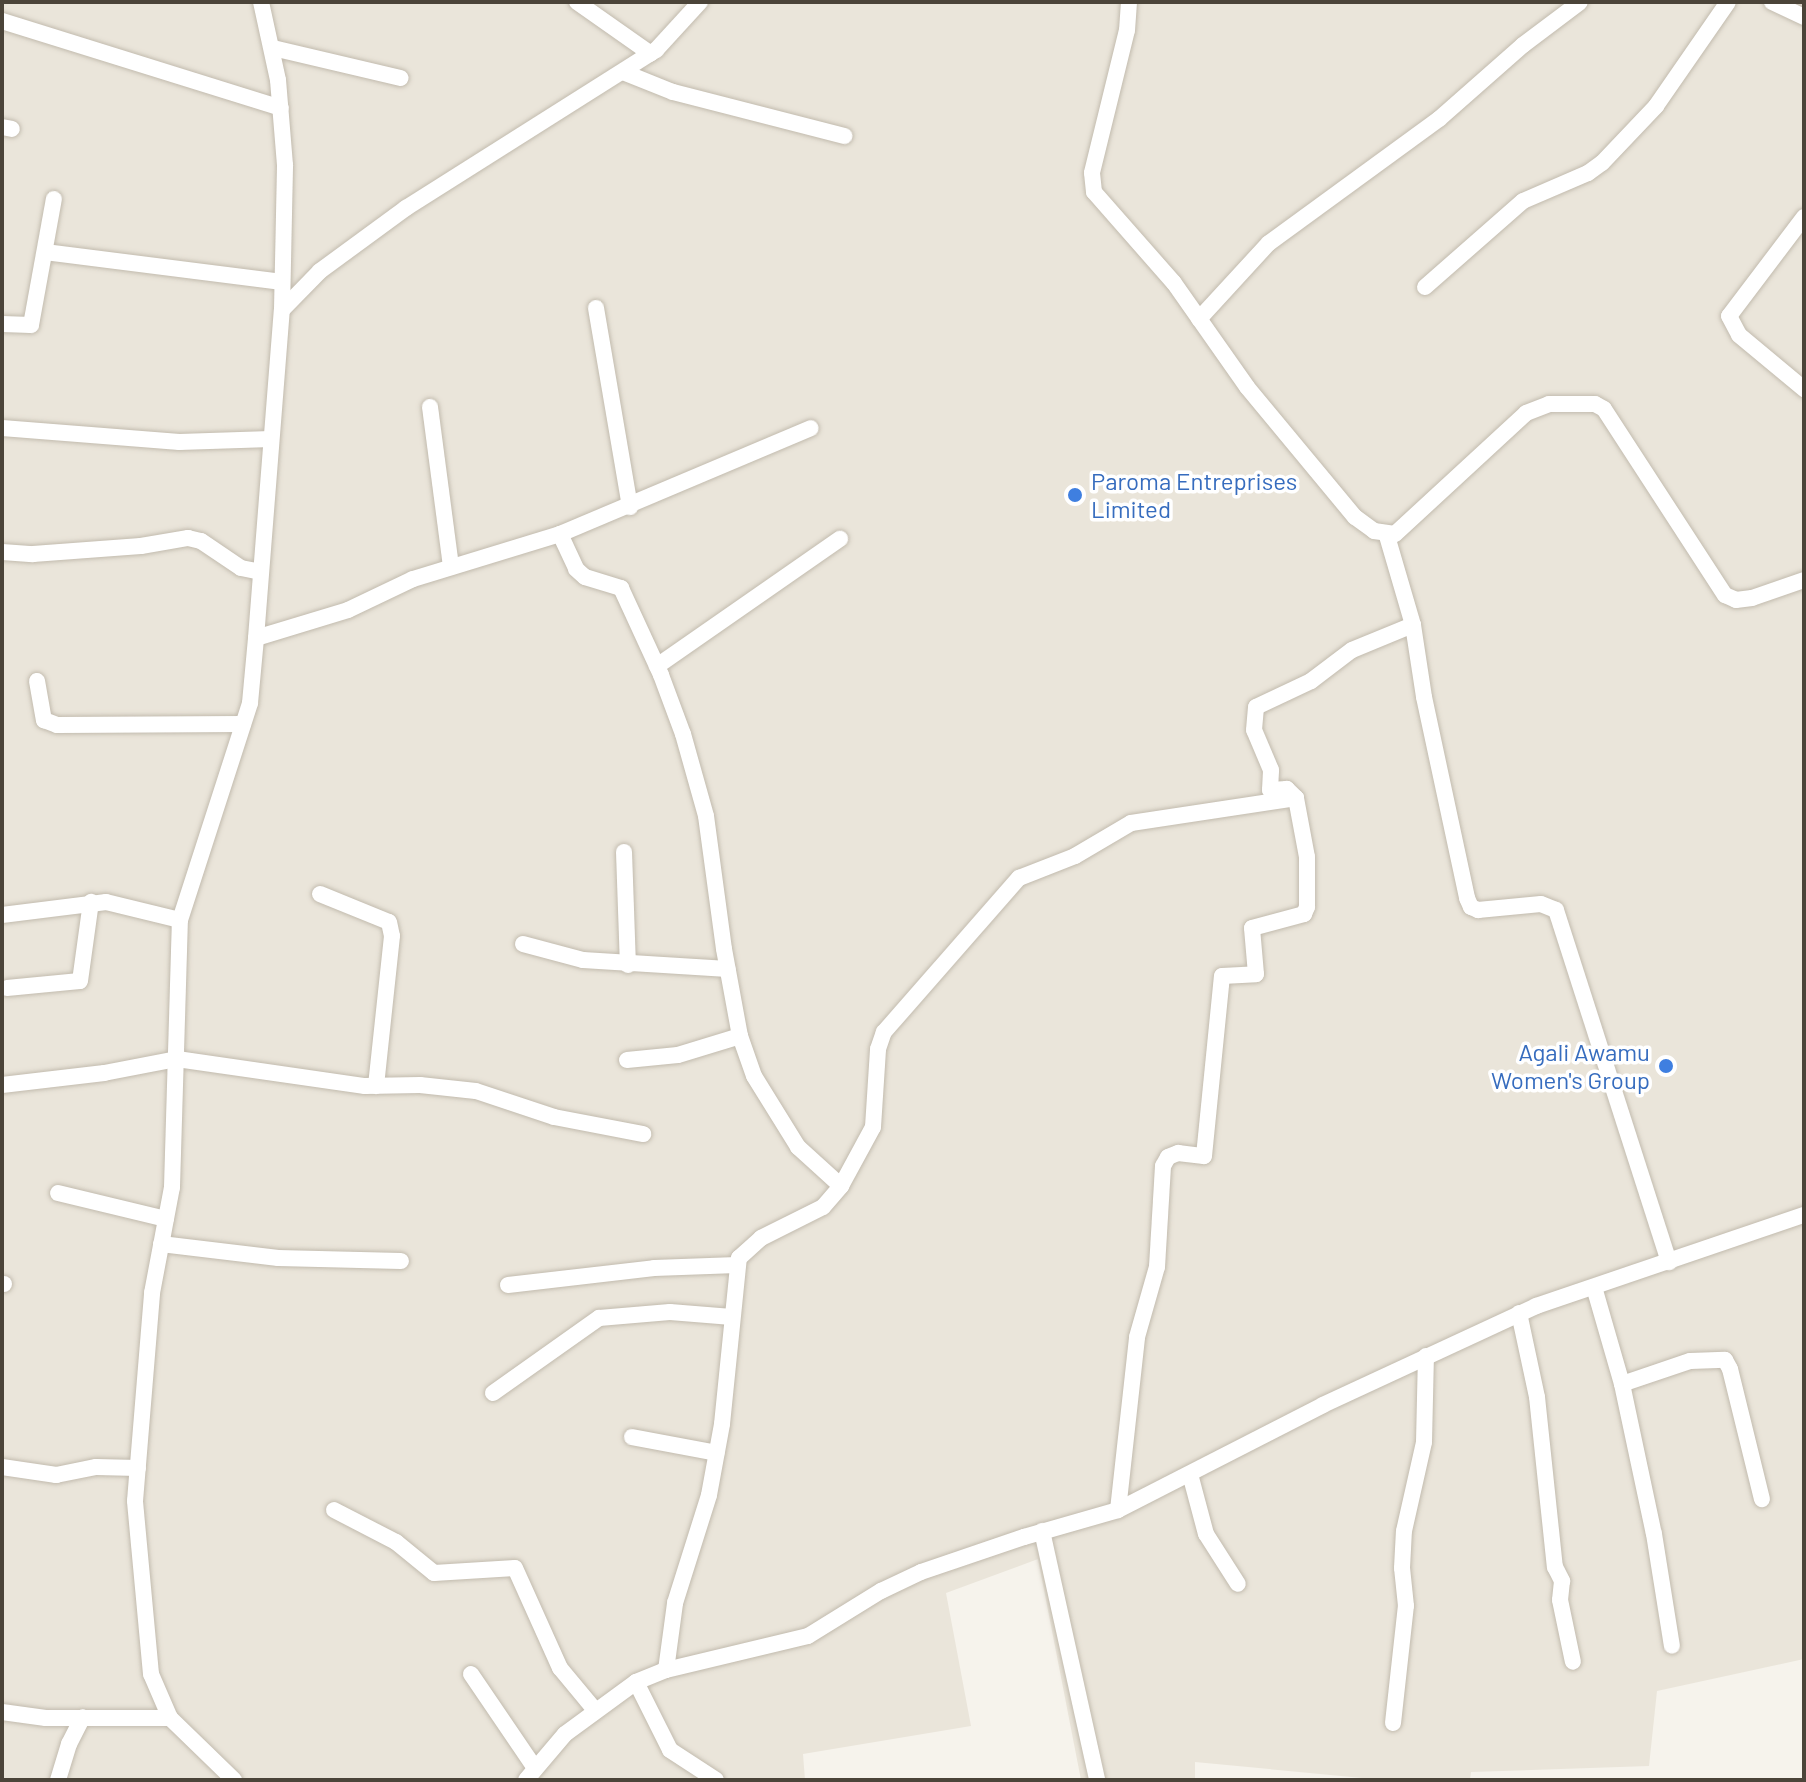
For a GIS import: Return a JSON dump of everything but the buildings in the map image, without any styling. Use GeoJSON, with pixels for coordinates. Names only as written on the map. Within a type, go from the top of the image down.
{"type":"FeatureCollection","features":[{"type":"Feature","properties":{"kind":"street"},"geometry":{"type":"LineString","coordinates":[[230,1778],[170,1718],[151,1674],[135,1501],[150,1308],[172,1187],[180,920],[211,814],[250,703],[256,638],[282,310],[285,165],[273,48],[261,2]]}},
{"type":"Feature","properties":{"kind":"street"},"geometry":{"type":"LineString","coordinates":[[577,2],[651,54]]}},
{"type":"Feature","properties":{"kind":"street"},"geometry":{"type":"LineString","coordinates":[[282,310],[320,271],[406,208],[651,54],[700,2]]}},
{"type":"Feature","properties":{"kind":"street"},"geometry":{"type":"LineString","coordinates":[[1129,2],[1127,30],[1092,173],[1094,192],[1174,283],[1308,465],[1355,517],[1374,531],[1387,536],[1395,534],[1526,413],[1549,404],[1580,403],[1604,409],[1725,595],[1736,600],[1752,598],[1804,580]]}},
{"type":"Feature","properties":{"kind":"street"},"geometry":{"type":"LineString","coordinates":[[1199,319],[1269,243],[1439,119],[1523,45],[1580,2]]}},
{"type":"Feature","properties":{"kind":"street"},"geometry":{"type":"LineString","coordinates":[[1425,287],[1523,201],[1602,163],[1656,106],[1728,2]]}},
{"type":"Feature","properties":{"kind":"street"},"geometry":{"type":"LineString","coordinates":[[1772,2],[1804,17]]}},
{"type":"Feature","properties":{"kind":"street"},"geometry":{"type":"LineString","coordinates":[[2,21],[281,108]]}},
{"type":"Feature","properties":{"kind":"street"},"geometry":{"type":"LineString","coordinates":[[273,48],[401,78]]}},
{"type":"Feature","properties":{"kind":"street"},"geometry":{"type":"LineString","coordinates":[[623,72],[673,92],[844,136]]}},
{"type":"Feature","properties":{"kind":"street"},"geometry":{"type":"LineString","coordinates":[[2,324],[31,325],[54,199]]}},
{"type":"Feature","properties":{"kind":"street"},"geometry":{"type":"LineString","coordinates":[[1804,217],[1729,316],[1739,335],[1804,389]]}},
{"type":"Feature","properties":{"kind":"street"},"geometry":{"type":"LineString","coordinates":[[45,252],[282,282]]}},
{"type":"Feature","properties":{"kind":"street"},"geometry":{"type":"LineString","coordinates":[[596,308],[630,507]]}},
{"type":"Feature","properties":{"kind":"street"},"geometry":{"type":"LineString","coordinates":[[430,407],[451,567]]}},
{"type":"Feature","properties":{"kind":"street"},"geometry":{"type":"LineString","coordinates":[[2,428],[179,442],[271,439]]}},
{"type":"Feature","properties":{"kind":"street"},"geometry":{"type":"LineString","coordinates":[[256,638],[348,610],[394,587],[451,567],[560,534],[811,428]]}},
{"type":"Feature","properties":{"kind":"street"},"geometry":{"type":"LineString","coordinates":[[560,534],[576,569],[585,577],[621,588],[657,666],[683,734],[706,816],[740,1036],[754,1076],[798,1147],[841,1186]]}},
{"type":"Feature","properties":{"kind":"street"},"geometry":{"type":"LineString","coordinates":[[1387,536],[1413,625],[1424,697],[1467,898],[1471,907],[1478,910],[1541,904],[1556,910],[1669,1262]]}},
{"type":"Feature","properties":{"kind":"street"},"geometry":{"type":"LineString","coordinates":[[2,552],[33,554],[141,546],[188,538],[209,545],[241,568],[261,572]]}},
{"type":"Feature","properties":{"kind":"street"},"geometry":{"type":"LineString","coordinates":[[657,666],[840,539]]}},
{"type":"Feature","properties":{"kind":"street"},"geometry":{"type":"LineString","coordinates":[[1118,1510],[1137,1337],[1157,1267],[1163,1166],[1168,1157],[1178,1153],[1204,1156],[1222,976],[1256,974],[1252,928],[1304,914],[1307,907],[1307,857],[1296,798],[1287,789],[1270,790],[1271,770],[1254,730],[1256,707],[1311,681],[1352,650],[1394,636],[1413,625]]}},
{"type":"Feature","properties":{"kind":"street"},"geometry":{"type":"LineString","coordinates":[[37,681],[44,720],[57,725],[243,724]]}},
{"type":"Feature","properties":{"kind":"street"},"geometry":{"type":"LineString","coordinates":[[666,1670],[675,1603],[709,1495],[717,1453],[728,1378],[737,1265],[750,1245],[823,1207],[841,1186],[873,1127],[878,1049],[884,1032],[1019,878],[1075,856],[1131,823],[1296,798]]}},
{"type":"Feature","properties":{"kind":"street"},"geometry":{"type":"LineString","coordinates":[[624,852],[628,965]]}},
{"type":"Feature","properties":{"kind":"street"},"geometry":{"type":"LineString","coordinates":[[320,894],[389,922],[392,936],[376,1086]]}},
{"type":"Feature","properties":{"kind":"street"},"geometry":{"type":"LineString","coordinates":[[2,915],[91,902],[130,906],[180,920]]}},
{"type":"Feature","properties":{"kind":"street"},"geometry":{"type":"LineString","coordinates":[[7,988],[80,981],[91,902]]}},
{"type":"Feature","properties":{"kind":"street"},"geometry":{"type":"LineString","coordinates":[[523,944],[583,960],[728,969]]}},
{"type":"Feature","properties":{"kind":"street"},"geometry":{"type":"LineString","coordinates":[[627,1060],[678,1055],[740,1036]]}},
{"type":"Feature","properties":{"kind":"street"},"geometry":{"type":"LineString","coordinates":[[2,1085],[104,1073],[177,1059],[376,1086],[420,1085],[476,1091],[554,1117],[643,1134]]}},
{"type":"Feature","properties":{"kind":"street"},"geometry":{"type":"LineString","coordinates":[[58,1193],[166,1219]]}},
{"type":"Feature","properties":{"kind":"street"},"geometry":{"type":"LineString","coordinates":[[471,1674],[530,1774],[565,1734],[636,1682],[666,1670],[808,1636],[881,1591],[921,1572],[1042,1531],[1118,1510],[1426,1356],[1519,1313],[1804,1215]]}},
{"type":"Feature","properties":{"kind":"street"},"geometry":{"type":"LineString","coordinates":[[161,1244],[278,1258],[401,1261]]}},
{"type":"Feature","properties":{"kind":"street"},"geometry":{"type":"LineString","coordinates":[[508,1285],[654,1268],[737,1265]]}},
{"type":"Feature","properties":{"kind":"street"},"geometry":{"type":"LineString","coordinates":[[1594,1287],[1622,1384],[1654,1534],[1672,1646]]}},
{"type":"Feature","properties":{"kind":"street"},"geometry":{"type":"LineString","coordinates":[[493,1393],[599,1318],[670,1312],[732,1317]]}},
{"type":"Feature","properties":{"kind":"street"},"geometry":{"type":"LineString","coordinates":[[1519,1313],[1537,1397],[1555,1567],[1562,1581],[1560,1600],[1573,1662]]}},
{"type":"Feature","properties":{"kind":"street"},"geometry":{"type":"LineString","coordinates":[[1393,1723],[1406,1606],[1402,1568],[1404,1531],[1424,1442],[1426,1356]]}},
{"type":"Feature","properties":{"kind":"street"},"geometry":{"type":"LineString","coordinates":[[1622,1384],[1690,1361],[1725,1360],[1730,1369],[1762,1499]]}},
{"type":"Feature","properties":{"kind":"street"},"geometry":{"type":"LineString","coordinates":[[632,1437],[717,1453]]}},
{"type":"Feature","properties":{"kind":"street"},"geometry":{"type":"LineString","coordinates":[[2,1467],[56,1475],[96,1467],[138,1468]]}},
{"type":"Feature","properties":{"kind":"street"},"geometry":{"type":"LineString","coordinates":[[1190,1474],[1206,1534],[1238,1584]]}},
{"type":"Feature","properties":{"kind":"street"},"geometry":{"type":"LineString","coordinates":[[334,1510],[396,1542],[434,1573],[515,1568],[560,1668],[595,1710]]}},
{"type":"Feature","properties":{"kind":"street"},"geometry":{"type":"LineString","coordinates":[[1042,1531],[1097,1780]]}},
{"type":"Feature","properties":{"kind":"street"},"geometry":{"type":"LineString","coordinates":[[636,1682],[670,1750],[716,1780]]}},
{"type":"Feature","properties":{"kind":"street"},"geometry":{"type":"LineString","coordinates":[[2,1712],[170,1718]]}},
{"type":"Feature","properties":{"kind":"street"},"geometry":{"type":"LineString","coordinates":[[58,1780],[69,1744],[83,1717]]}},
{"type":"Feature","properties":{"kind":"shaded area"},"geometry":{"type":"Polygon","coordinates":[[[2,2],[1804,2],[1804,1659],[1657,1691],[1649,1766],[1471,1772],[1470,1780],[1383,1780],[1195,1762],[1195,1780],[1081,1780],[1038,1559],[946,1593],[971,1726],[803,1754],[805,1780],[2,1780],[2,2]]]}},
{"type":"Feature","properties":{"kind":"place","name":"Paroma Entreprises Limited"},"geometry":{"type":"Point","coordinates":[1075,495]}},
{"type":"Feature","properties":{"kind":"place","name":"Agali Awamu Women's Group"},"geometry":{"type":"Point","coordinates":[1666,1066]}}]}
